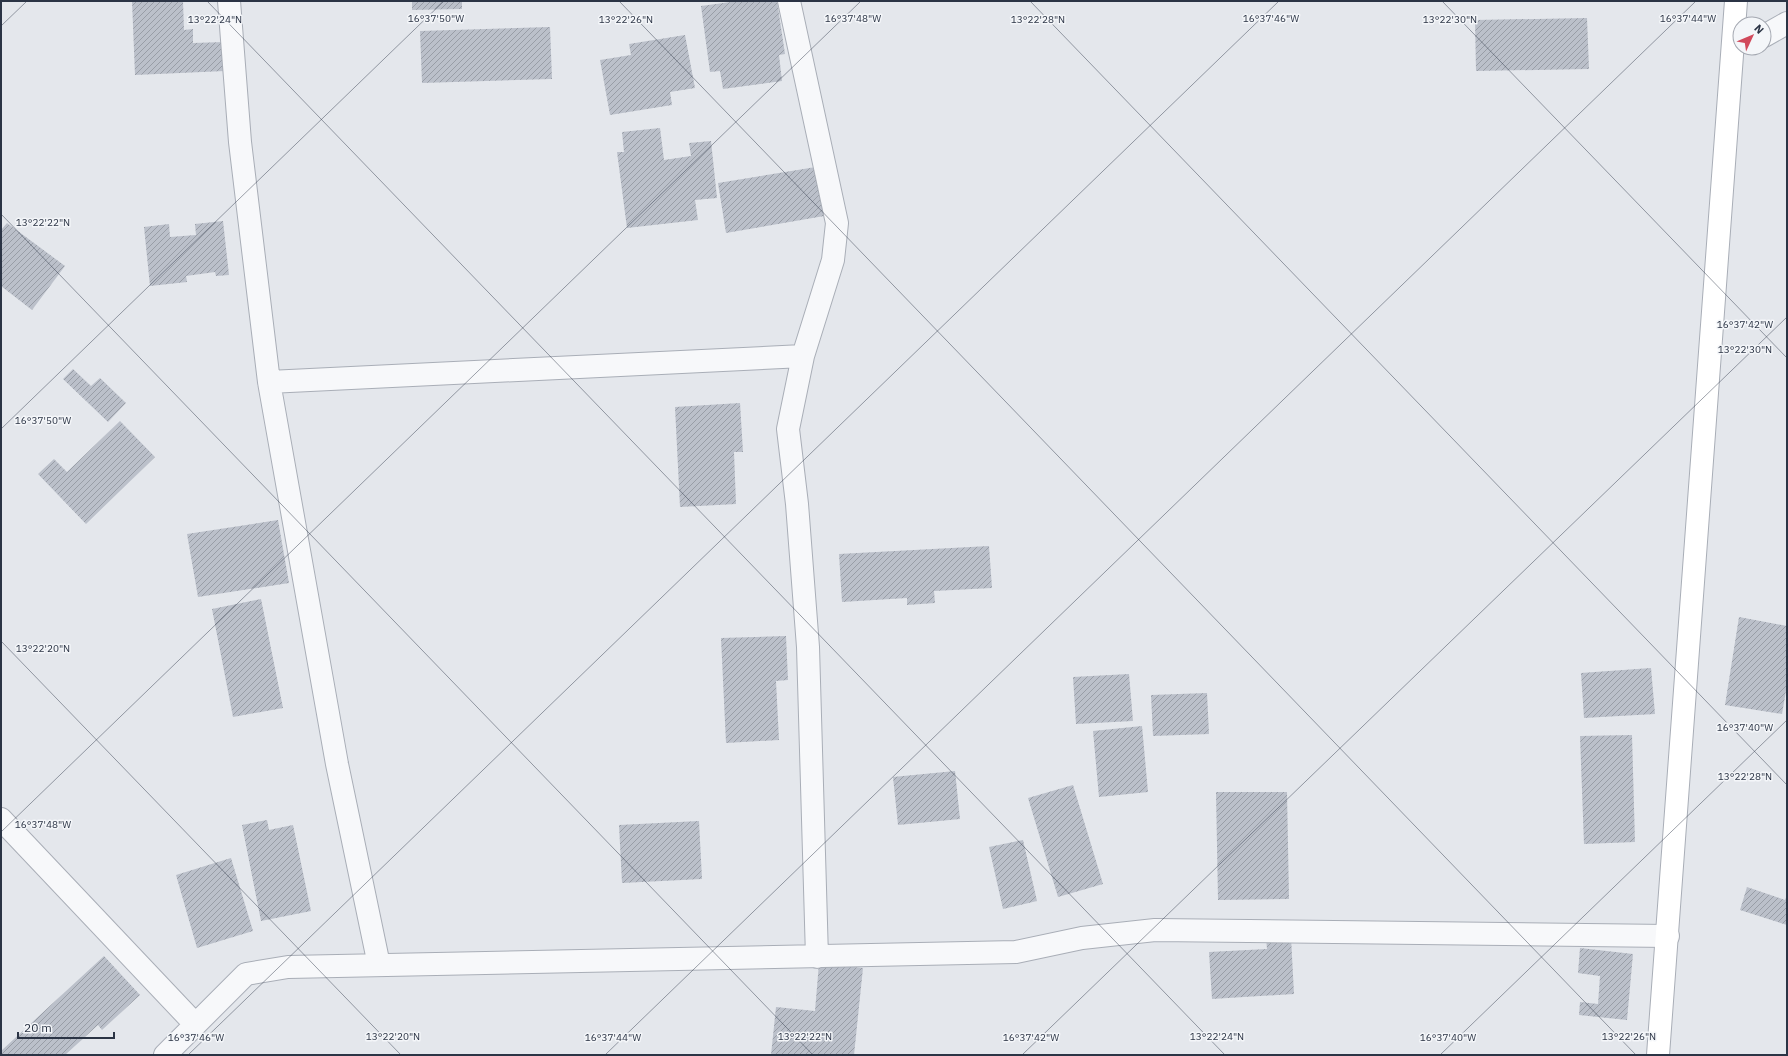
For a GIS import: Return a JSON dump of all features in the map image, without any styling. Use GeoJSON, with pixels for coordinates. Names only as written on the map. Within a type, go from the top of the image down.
{"type":"FeatureCollection","features":[{"type":"Feature","properties":{"kind":"main road"},"geometry":{"type":"LineString","coordinates":[[1736,1],[1737,16]]}},
{"type":"Feature","properties":{"kind":"main road"},"geometry":{"type":"LineString","coordinates":[[1658,1055],[1738,56]]}},
{"type":"Feature","properties":{"kind":"street"},"geometry":{"type":"LineString","coordinates":[[230,1],[240,142],[269,382],[337,764],[379,965]]}},
{"type":"Feature","properties":{"kind":"street"},"geometry":{"type":"LineString","coordinates":[[789,1],[837,223],[833,260],[803,356],[788,429],[797,504],[808,646],[817,956]]}},
{"type":"Feature","properties":{"kind":"street"},"geometry":{"type":"LineString","coordinates":[[1772,31],[1787,23]]}},
{"type":"Feature","properties":{"kind":"street"},"geometry":{"type":"LineString","coordinates":[[269,382],[803,356]]}},
{"type":"Feature","properties":{"kind":"street"},"geometry":{"type":"LineString","coordinates":[[1,819],[195,1024]]}},
{"type":"Feature","properties":{"kind":"street"},"geometry":{"type":"LineString","coordinates":[[165,1055],[246,974],[288,967],[1016,952],[1082,938],[1155,930],[1668,936]]}},
{"type":"Feature","properties":{"kind":"building"},"geometry":{"type":"Polygon","coordinates":[[[132,1],[183,1],[184,30],[193,29],[193,43],[224,42],[225,71],[135,75],[132,1]]]}},
{"type":"Feature","properties":{"kind":"building"},"geometry":{"type":"Polygon","coordinates":[[[412,1],[462,1],[462,9],[412,10],[412,1]]]}},
{"type":"Feature","properties":{"kind":"building"},"geometry":{"type":"Polygon","coordinates":[[[738,1],[777,1],[785,54],[779,55],[782,81],[723,89],[720,71],[710,72],[701,6],[738,1]]]}},
{"type":"Feature","properties":{"kind":"building"},"geometry":{"type":"Polygon","coordinates":[[[1587,18],[1589,69],[1476,71],[1475,20],[1587,18]]]}},
{"type":"Feature","properties":{"kind":"building"},"geometry":{"type":"Polygon","coordinates":[[[550,27],[552,79],[422,83],[420,31],[550,27]]]}},
{"type":"Feature","properties":{"kind":"building"},"geometry":{"type":"Polygon","coordinates":[[[685,35],[695,88],[670,92],[672,105],[610,115],[600,60],[631,55],[629,44],[685,35]]]}},
{"type":"Feature","properties":{"kind":"building"},"geometry":{"type":"Polygon","coordinates":[[[660,128],[664,160],[691,156],[689,143],[711,141],[717,198],[695,200],[698,220],[627,228],[617,152],[624,152],[622,132],[660,128]]]}},
{"type":"Feature","properties":{"kind":"building"},"geometry":{"type":"Polygon","coordinates":[[[822,166],[830,215],[726,233],[718,183],[822,166]]]}},
{"type":"Feature","properties":{"kind":"building"},"geometry":{"type":"Polygon","coordinates":[[[223,221],[229,275],[216,276],[215,272],[186,276],[187,282],[150,286],[144,227],[169,224],[170,237],[196,235],[195,224],[223,221]]]}},
{"type":"Feature","properties":{"kind":"building"},"geometry":{"type":"Polygon","coordinates":[[[7,223],[65,266],[32,310],[1,286],[1,230],[7,223]]]}},
{"type":"Feature","properties":{"kind":"building"},"geometry":{"type":"Polygon","coordinates":[[[73,369],[91,386],[100,378],[126,403],[108,422],[63,379],[73,369]]]}},
{"type":"Feature","properties":{"kind":"building"},"geometry":{"type":"Polygon","coordinates":[[[740,403],[743,452],[734,452],[736,504],[680,507],[675,407],[740,403]]]}},
{"type":"Feature","properties":{"kind":"building"},"geometry":{"type":"Polygon","coordinates":[[[120,421],[155,457],[86,524],[38,474],[54,459],[67,472],[120,421]]]}},
{"type":"Feature","properties":{"kind":"building"},"geometry":{"type":"Polygon","coordinates":[[[278,520],[289,583],[198,597],[187,534],[278,520]]]}},
{"type":"Feature","properties":{"kind":"building"},"geometry":{"type":"Polygon","coordinates":[[[989,546],[992,588],[934,591],[935,603],[907,605],[907,598],[842,602],[839,554],[989,546]]]}},
{"type":"Feature","properties":{"kind":"building"},"geometry":{"type":"Polygon","coordinates":[[[261,599],[283,708],[233,717],[212,609],[261,599]]]}},
{"type":"Feature","properties":{"kind":"building"},"geometry":{"type":"Polygon","coordinates":[[[1739,617],[1787,626],[1787,685],[1782,714],[1725,705],[1739,617]]]}},
{"type":"Feature","properties":{"kind":"building"},"geometry":{"type":"Polygon","coordinates":[[[786,636],[788,680],[776,681],[779,740],[726,743],[721,638],[786,636]]]}},
{"type":"Feature","properties":{"kind":"building"},"geometry":{"type":"Polygon","coordinates":[[[1651,668],[1655,714],[1584,718],[1581,673],[1651,668]]]}},
{"type":"Feature","properties":{"kind":"building"},"geometry":{"type":"Polygon","coordinates":[[[1129,674],[1133,721],[1076,724],[1073,677],[1129,674]]]}},
{"type":"Feature","properties":{"kind":"building"},"geometry":{"type":"Polygon","coordinates":[[[1207,693],[1209,734],[1153,736],[1151,695],[1207,693]]]}},
{"type":"Feature","properties":{"kind":"building"},"geometry":{"type":"Polygon","coordinates":[[[1142,726],[1148,792],[1099,797],[1093,731],[1142,726]]]}},
{"type":"Feature","properties":{"kind":"building"},"geometry":{"type":"Polygon","coordinates":[[[1632,735],[1635,842],[1584,844],[1580,736],[1632,735]]]}},
{"type":"Feature","properties":{"kind":"building"},"geometry":{"type":"Polygon","coordinates":[[[955,771],[960,819],[898,825],[893,777],[955,771]]]}},
{"type":"Feature","properties":{"kind":"building"},"geometry":{"type":"Polygon","coordinates":[[[1073,785],[1103,884],[1058,897],[1028,798],[1073,785]]]}},
{"type":"Feature","properties":{"kind":"building"},"geometry":{"type":"Polygon","coordinates":[[[1216,792],[1287,792],[1289,899],[1218,900],[1216,792]]]}},
{"type":"Feature","properties":{"kind":"building"},"geometry":{"type":"Polygon","coordinates":[[[267,820],[269,830],[293,825],[311,911],[261,921],[242,825],[267,820]]]}},
{"type":"Feature","properties":{"kind":"building"},"geometry":{"type":"Polygon","coordinates":[[[699,821],[702,879],[622,883],[619,825],[699,821]]]}},
{"type":"Feature","properties":{"kind":"building"},"geometry":{"type":"Polygon","coordinates":[[[1023,840],[1037,901],[1003,909],[989,847],[1023,840]]]}},
{"type":"Feature","properties":{"kind":"building"},"geometry":{"type":"Polygon","coordinates":[[[231,858],[253,931],[197,948],[176,875],[231,858]]]}},
{"type":"Feature","properties":{"kind":"building"},"geometry":{"type":"Polygon","coordinates":[[[1747,887],[1785,900],[1787,895],[1787,925],[1740,910],[1747,887]]]}},
{"type":"Feature","properties":{"kind":"building"},"geometry":{"type":"Polygon","coordinates":[[[1291,937],[1294,994],[1212,999],[1209,952],[1267,949],[1266,938],[1291,937]]]}},
{"type":"Feature","properties":{"kind":"building"},"geometry":{"type":"Polygon","coordinates":[[[1580,948],[1633,954],[1627,1020],[1579,1015],[1580,1002],[1598,1004],[1600,976],[1578,973],[1580,948]]]}},
{"type":"Feature","properties":{"kind":"building"},"geometry":{"type":"Polygon","coordinates":[[[104,956],[140,995],[102,1030],[98,1025],[65,1055],[1,1055],[1,1051],[104,956]]]}},
{"type":"Feature","properties":{"kind":"building"},"geometry":{"type":"Polygon","coordinates":[[[819,963],[863,968],[854,1055],[771,1055],[776,1007],[815,1011],[819,963]]]}}]}
